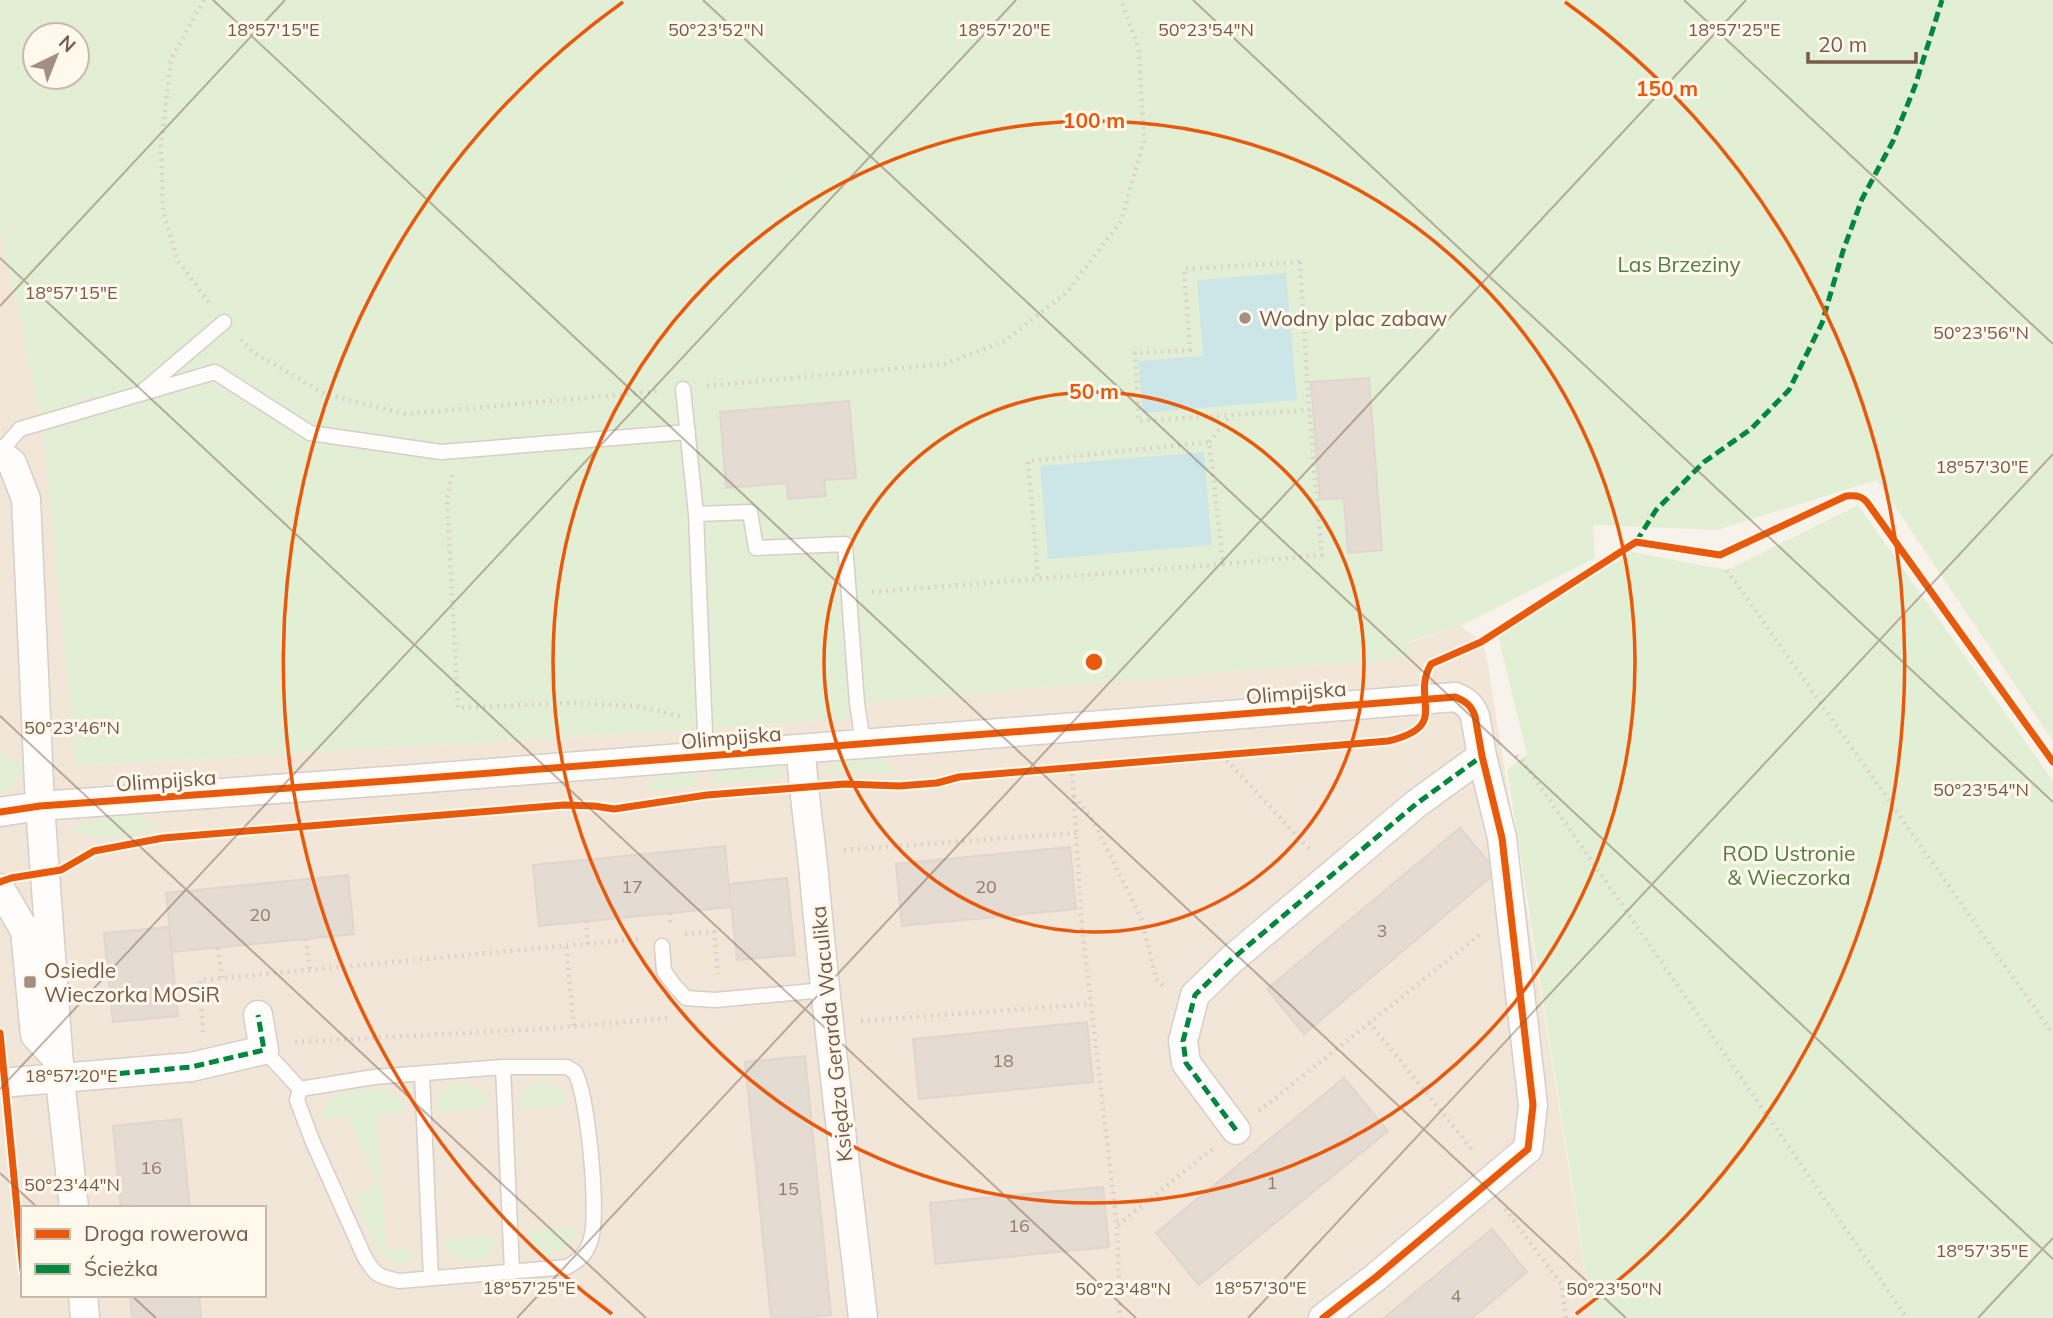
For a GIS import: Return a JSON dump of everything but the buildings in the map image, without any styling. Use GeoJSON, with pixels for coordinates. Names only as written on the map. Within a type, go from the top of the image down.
{"type":"FeatureCollection","features":[{"type":"Feature","properties":{"kind":"street"},"geometry":{"type":"LineString","coordinates":[[0,453],[12,463],[26,499],[40,806],[60,1070],[74,1206]]}},
{"type":"Feature","properties":{"kind":"street","name":"Olimpijska"},"geometry":{"type":"LineString","coordinates":[[0,812],[40,806],[706,757],[1455,697],[1464,700],[1473,710],[1476,726]]}},
{"type":"Feature","properties":{"kind":"street"},"geometry":{"type":"LineString","coordinates":[[1323,1318],[1376,1278],[1528,1149],[1533,1105],[1502,838],[1476,726]]}},
{"type":"Feature","properties":{"kind":"street","name":"Księdza Gerarda Waculika"},"geometry":{"type":"LineString","coordinates":[[802,749],[803,788],[812,853],[824,990],[863,1318]]}},
{"type":"Feature","properties":{"kind":"street"},"geometry":{"type":"LineString","coordinates":[[1236,1130],[1186,1063],[1183,1041],[1195,995],[1231,960],[1416,804],[1482,756]]}},
{"type":"Feature","properties":{"kind":"street"},"geometry":{"type":"LineString","coordinates":[[0,888],[25,931],[35,1035],[60,1070]]}},
{"type":"Feature","properties":{"kind":"street"},"geometry":{"type":"LineString","coordinates":[[0,1083],[60,1070],[191,1067],[264,1050],[258,1015]]}},
{"type":"Feature","properties":{"kind":"street"},"geometry":{"type":"LineString","coordinates":[[83,1297],[85,1318]]}},
{"type":"Feature","properties":{"kind":"lane"},"geometry":{"type":"LineString","coordinates":[[140,394],[224,322]]}},
{"type":"Feature","properties":{"kind":"lane"},"geometry":{"type":"LineString","coordinates":[[0,453],[20,429],[215,372],[310,433],[441,452],[688,432]]}},
{"type":"Feature","properties":{"kind":"lane"},"geometry":{"type":"LineString","coordinates":[[683,389],[696,513],[706,757]]}},
{"type":"Feature","properties":{"kind":"lane"},"geometry":{"type":"LineString","coordinates":[[696,513],[750,512],[756,548],[845,544],[857,704],[863,743]]}},
{"type":"Feature","properties":{"kind":"lane"},"geometry":{"type":"LineString","coordinates":[[656,942],[664,971],[687,998],[720,1000],[824,990]]}},
{"type":"Feature","properties":{"kind":"lane"},"geometry":{"type":"LineString","coordinates":[[264,1050],[300,1088]]}},
{"type":"Feature","properties":{"kind":"lane"},"geometry":{"type":"LineString","coordinates":[[503,1067],[567,1068],[575,1072],[586,1115],[594,1212],[592,1237],[581,1260],[568,1267],[398,1281],[374,1273],[312,1140],[297,1100],[300,1088],[374,1077],[503,1067]]}},
{"type":"Feature","properties":{"kind":"lane"},"geometry":{"type":"LineString","coordinates":[[503,1067],[512,1272]]}},
{"type":"Feature","properties":{"kind":"lane"},"geometry":{"type":"LineString","coordinates":[[422,1074],[431,1278]]}},
{"type":"Feature","properties":{"kind":"path"},"geometry":{"type":"LineString","coordinates":[[204,0],[171,59],[161,146],[163,212],[178,261],[224,322],[253,352],[325,394],[406,414],[944,365],[1005,341],[1067,292],[1121,221],[1144,141],[1139,49],[1121,0]]}},
{"type":"Feature","properties":{"kind":"path"},"geometry":{"type":"LineString","coordinates":[[850,593],[1322,555],[1309,410],[1300,262],[1184,270],[1189,350],[1135,353],[1139,421],[1309,410]]}},
{"type":"Feature","properties":{"kind":"path"},"geometry":{"type":"LineString","coordinates":[[1038,578],[1028,461],[1209,442],[1231,415]]}},
{"type":"Feature","properties":{"kind":"path"},"geometry":{"type":"LineString","coordinates":[[1209,442],[1223,564]]}},
{"type":"Feature","properties":{"kind":"path"},"geometry":{"type":"LineString","coordinates":[[456,451],[447,499],[458,708],[568,703],[637,706],[679,716],[705,717]]}},
{"type":"Feature","properties":{"kind":"path"},"geometry":{"type":"LineString","coordinates":[[1727,570],[2053,1034]]}},
{"type":"Feature","properties":{"kind":"path"},"geometry":{"type":"LineString","coordinates":[[1476,726],[1522,760],[1907,1318]]}},
{"type":"Feature","properties":{"kind":"path"},"geometry":{"type":"LineString","coordinates":[[1222,755],[1333,875]]}},
{"type":"Feature","properties":{"kind":"path"},"geometry":{"type":"LineString","coordinates":[[1072,767],[1082,928],[1117,1226],[1120,1318]]}},
{"type":"Feature","properties":{"kind":"path"},"geometry":{"type":"LineString","coordinates":[[1073,796],[1093,820],[1142,920],[1156,979],[1190,1012]]}},
{"type":"Feature","properties":{"kind":"path"},"geometry":{"type":"LineString","coordinates":[[812,853],[1076,833]]}},
{"type":"Feature","properties":{"kind":"path"},"geometry":{"type":"LineString","coordinates":[[1117,1226],[1510,911]]}},
{"type":"Feature","properties":{"kind":"path"},"geometry":{"type":"LineString","coordinates":[[586,921],[588,945]]}},
{"type":"Feature","properties":{"kind":"path"},"geometry":{"type":"LineString","coordinates":[[683,934],[714,932],[720,1000]]}},
{"type":"Feature","properties":{"kind":"path"},"geometry":{"type":"LineString","coordinates":[[306,939],[310,970]]}},
{"type":"Feature","properties":{"kind":"path"},"geometry":{"type":"LineString","coordinates":[[201,1043],[203,1030],[200,980],[588,945],[656,942]]}},
{"type":"Feature","properties":{"kind":"path"},"geometry":{"type":"LineString","coordinates":[[566,947],[574,1026]]}},
{"type":"Feature","properties":{"kind":"path"},"geometry":{"type":"LineString","coordinates":[[218,948],[222,978]]}},
{"type":"Feature","properties":{"kind":"path"},"geometry":{"type":"LineString","coordinates":[[828,1023],[1090,1004]]}},
{"type":"Feature","properties":{"kind":"path"},"geometry":{"type":"LineString","coordinates":[[264,1050],[288,1042],[574,1026],[680,1017]]}},
{"type":"Feature","properties":{"kind":"shaded area"},"geometry":{"type":"Polygon","coordinates":[[[0,228],[42,422],[77,766],[705,729],[859,717],[857,703],[1409,657],[1409,643],[1460,626],[1482,642],[1486,654],[1593,1318],[0,1318],[0,228]]]}},
{"type":"Feature","properties":{"kind":"green space","name":"Las Brzeziny"},"geometry":{"type":"Polygon","coordinates":[[[0,0],[2053,0],[2053,741],[1877,480],[1717,530],[1593,525],[1595,558],[1460,626],[1409,642],[1409,657],[857,703],[859,717],[705,729],[76,766],[42,422],[0,228],[0,0]]]}},
{"type":"Feature","properties":{"kind":"green space","name":"ROD Ustronie & Wieczorka"},"geometry":{"type":"Polygon","coordinates":[[[1858,505],[2053,781],[2053,1318],[1593,1318],[1507,770],[1527,754],[1498,636],[1632,552],[1727,570],[1858,505]]]}},
{"type":"Feature","properties":{"kind":"green space"},"geometry":{"type":"Polygon","coordinates":[[[0,751],[22,767],[15,785],[0,796],[0,751]]]}},
{"type":"Feature","properties":{"kind":"green space"},"geometry":{"type":"Polygon","coordinates":[[[878,757],[902,774],[822,771],[841,761],[878,757]]]}},
{"type":"Feature","properties":{"kind":"green space"},"geometry":{"type":"Polygon","coordinates":[[[777,766],[786,774],[756,781],[714,784],[713,769],[777,766]]]}},
{"type":"Feature","properties":{"kind":"green space"},"geometry":{"type":"Polygon","coordinates":[[[698,771],[698,786],[645,791],[661,773],[698,771]]]}},
{"type":"Feature","properties":{"kind":"green space"},"geometry":{"type":"Polygon","coordinates":[[[138,815],[161,828],[103,840],[71,832],[85,822],[138,815]]]}},
{"type":"Feature","properties":{"kind":"green space"},"geometry":{"type":"Polygon","coordinates":[[[539,1081],[554,1085],[566,1097],[566,1103],[562,1106],[519,1106],[519,1097],[523,1090],[539,1081]]]}},
{"type":"Feature","properties":{"kind":"green space"},"geometry":{"type":"Polygon","coordinates":[[[456,1083],[478,1089],[487,1100],[485,1108],[435,1109],[441,1093],[456,1083]]]}},
{"type":"Feature","properties":{"kind":"green space"},"geometry":{"type":"Polygon","coordinates":[[[373,1088],[392,1093],[405,1107],[399,1113],[377,1116],[386,1250],[411,1249],[412,1261],[402,1265],[393,1262],[376,1245],[356,1201],[359,1194],[378,1185],[346,1114],[328,1120],[323,1116],[335,1096],[373,1088]]]}},
{"type":"Feature","properties":{"kind":"green space"},"geometry":{"type":"Polygon","coordinates":[[[570,1227],[576,1233],[571,1241],[551,1254],[537,1250],[528,1235],[530,1230],[570,1227]]]}},
{"type":"Feature","properties":{"kind":"green space"},"geometry":{"type":"Polygon","coordinates":[[[491,1236],[496,1241],[493,1250],[487,1257],[473,1262],[457,1258],[444,1245],[449,1238],[491,1236]]]}},
{"type":"Feature","properties":{"kind":"water","name":"Wodny plac zabaw"},"geometry":{"type":"Polygon","coordinates":[[[1286,273],[1297,400],[1143,413],[1138,361],[1203,356],[1197,280],[1286,273]]]}},
{"type":"Feature","properties":{"kind":"water"},"geometry":{"type":"Polygon","coordinates":[[[1204,452],[1212,545],[1048,559],[1040,466],[1204,452]]]}},
{"type":"Feature","properties":{"kind":"marked path"},"geometry":{"type":"LineString","coordinates":[[1636,542],[1656,510],[1704,462],[1751,429],[1789,390],[1822,323],[1843,251],[1862,199],[1893,141],[1915,86],[1942,0]]}},
{"type":"Feature","properties":{"kind":"marked path"},"geometry":{"type":"LineString","coordinates":[[1236,1130],[1186,1063],[1183,1041],[1195,995],[1231,960],[1416,804],[1482,756]]}},
{"type":"Feature","properties":{"kind":"marked path"},"geometry":{"type":"LineString","coordinates":[[60,1079],[191,1067],[264,1050],[258,1015]]}},
{"type":"Feature","properties":{"kind":"cycle path"},"geometry":{"type":"LineString","coordinates":[[0,882],[61,870],[94,851],[163,838],[564,805],[614,809],[707,795],[845,784],[899,786],[937,783],[959,777],[1388,741],[1407,735],[1419,728],[1424,720],[1424,689],[1431,664],[1481,642],[1636,542],[1720,555],[1846,496],[1859,497],[1867,502],[2053,762]]}},
{"type":"Feature","properties":{"kind":"cycle path"},"geometry":{"type":"LineString","coordinates":[[0,812],[40,806],[1455,697],[1467,704],[1475,716],[1502,838],[1533,1105],[1528,1149],[1323,1318]]}},
{"type":"Feature","properties":{"kind":"cycle path"},"geometry":{"type":"LineString","coordinates":[[0,1033],[21,1249]]}},
{"type":"Feature","properties":{"kind":"place","name":"Wodny plac zabaw"},"geometry":{"type":"Point","coordinates":[1245,318]}},
{"type":"Feature","properties":{"kind":"place","name":"Osiedle Wieczorka MOSiR"},"geometry":{"type":"Point","coordinates":[30,982]}}]}
